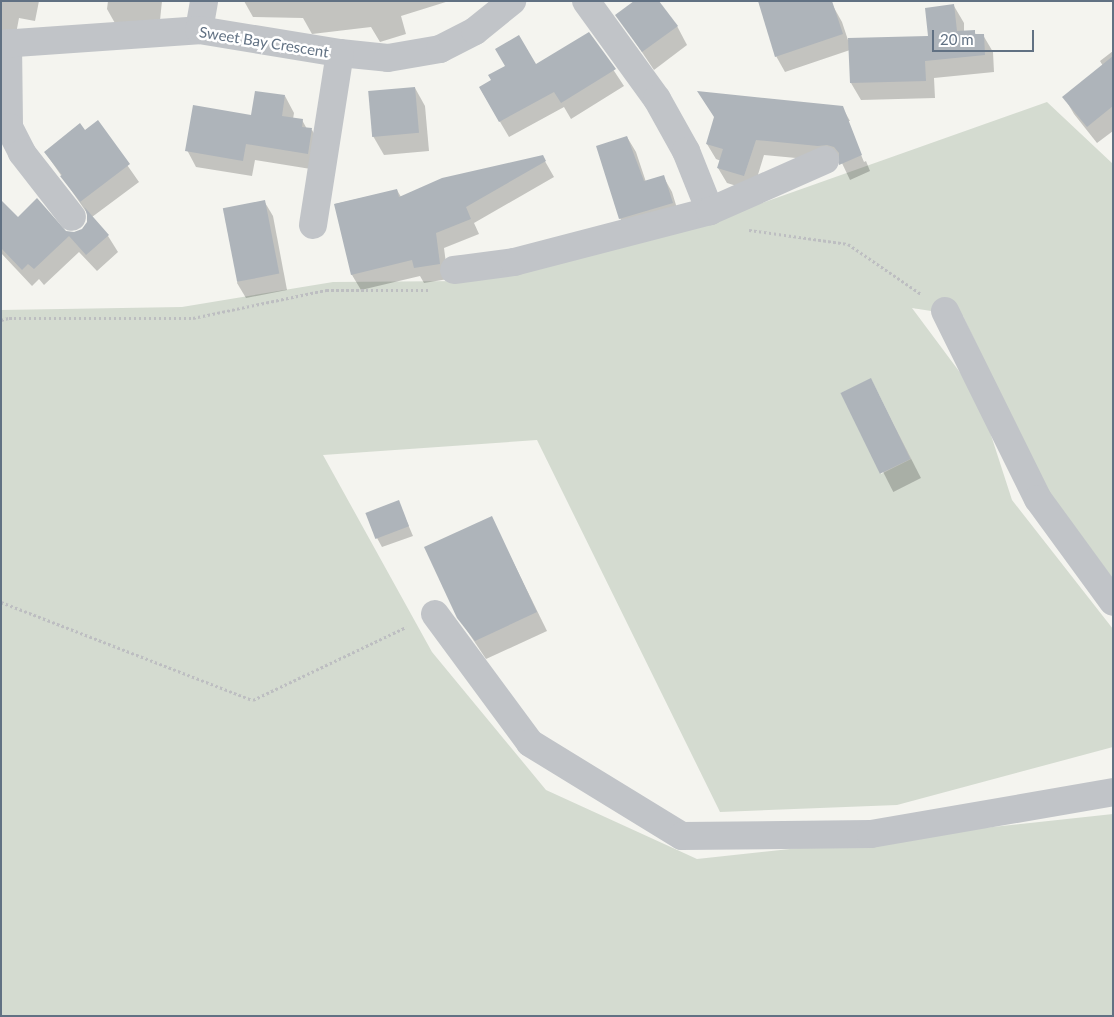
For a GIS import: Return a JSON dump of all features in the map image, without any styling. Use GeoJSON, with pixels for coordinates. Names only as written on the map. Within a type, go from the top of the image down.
{"type":"FeatureCollection","features":[{"type":"Feature","properties":{"kind":"street"},"geometry":{"type":"LineString","coordinates":[[199,30],[204,1]]}},
{"type":"Feature","properties":{"kind":"street","name":"Sweet Bay Crescent"},"geometry":{"type":"LineString","coordinates":[[5,43],[199,30],[340,54],[388,58],[440,49],[475,31],[512,1]]}},
{"type":"Feature","properties":{"kind":"street"},"geometry":{"type":"LineString","coordinates":[[586,1],[657,99],[686,151],[710,211]]}},
{"type":"Feature","properties":{"kind":"street"},"geometry":{"type":"LineString","coordinates":[[5,43],[9,127],[22,153],[72,217]]}},
{"type":"Feature","properties":{"kind":"street"},"geometry":{"type":"LineString","coordinates":[[313,226],[340,54]]}},
{"type":"Feature","properties":{"kind":"street"},"geometry":{"type":"LineString","coordinates":[[454,270],[514,262],[710,211],[825,160]]}},
{"type":"Feature","properties":{"kind":"street"},"geometry":{"type":"LineString","coordinates":[[945,311],[1038,499],[1113,602]]}},
{"type":"Feature","properties":{"kind":"street"},"geometry":{"type":"LineString","coordinates":[[435,614],[530,743],[682,836],[871,834],[1113,792]]}},
{"type":"Feature","properties":{"kind":"path"},"geometry":{"type":"LineString","coordinates":[[1,602],[253,700],[435,614]]}},
{"type":"Feature","properties":{"kind":"shaded area"},"geometry":{"type":"Polygon","coordinates":[[[1047,102],[1113,164],[1113,579],[1042,482],[963,316],[912,308],[979,398],[1012,500],[1113,629],[1113,747],[897,805],[720,812],[537,440],[323,455],[432,652],[546,790],[697,859],[1113,814],[1113,1016],[1,1016],[1,310],[182,307],[333,282],[464,281],[714,220],[1047,102]],[[871,379],[841,393],[881,474],[911,459],[871,379]]]}},
{"type":"Feature","properties":{"kind":"building"},"geometry":{"type":"Polygon","coordinates":[[[634,1],[659,1],[678,26],[642,52],[615,15],[634,1]]]}},
{"type":"Feature","properties":{"kind":"building"},"geometry":{"type":"Polygon","coordinates":[[[758,1],[832,1],[843,34],[775,57],[758,1]]]}},
{"type":"Feature","properties":{"kind":"building"},"geometry":{"type":"Polygon","coordinates":[[[954,4],[957,31],[975,30],[975,34],[984,34],[985,55],[925,61],[926,81],[850,83],[848,38],[928,36],[925,8],[954,4]]]}},
{"type":"Feature","properties":{"kind":"building"},"geometry":{"type":"Polygon","coordinates":[[[589,32],[616,69],[561,103],[554,92],[499,122],[479,87],[491,80],[488,75],[505,66],[495,49],[519,35],[536,64],[589,32]]]}},
{"type":"Feature","properties":{"kind":"building"},"geometry":{"type":"Polygon","coordinates":[[[1113,56],[1113,106],[1087,127],[1062,97],[1113,56]]]}},
{"type":"Feature","properties":{"kind":"building"},"geometry":{"type":"Polygon","coordinates":[[[415,87],[419,133],[372,137],[368,91],[415,87]]]}},
{"type":"Feature","properties":{"kind":"building"},"geometry":{"type":"Polygon","coordinates":[[[255,91],[285,95],[282,116],[303,119],[302,127],[312,128],[308,154],[246,144],[243,161],[185,151],[193,105],[251,115],[255,91]]]}},
{"type":"Feature","properties":{"kind":"building"},"geometry":{"type":"Polygon","coordinates":[[[697,91],[843,106],[862,155],[839,165],[839,153],[834,147],[756,140],[744,176],[717,168],[723,149],[706,144],[714,117],[697,91]]]}},
{"type":"Feature","properties":{"kind":"building"},"geometry":{"type":"Polygon","coordinates":[[[98,120],[130,164],[80,202],[44,152],[80,123],[85,130],[98,120]]]}},
{"type":"Feature","properties":{"kind":"building"},"geometry":{"type":"Polygon","coordinates":[[[627,136],[644,181],[664,175],[673,203],[619,219],[596,146],[627,136]]]}},
{"type":"Feature","properties":{"kind":"building"},"geometry":{"type":"Polygon","coordinates":[[[543,155],[546,161],[466,207],[471,219],[436,233],[440,264],[414,268],[412,260],[351,275],[334,204],[397,189],[399,197],[442,178],[543,155]]]}},
{"type":"Feature","properties":{"kind":"building"},"geometry":{"type":"Polygon","coordinates":[[[37,198],[66,231],[74,232],[82,229],[87,222],[87,215],[83,205],[109,235],[86,255],[69,236],[34,269],[28,264],[22,270],[1,248],[1,200],[18,217],[37,198]]]}},
{"type":"Feature","properties":{"kind":"building"},"geometry":{"type":"Polygon","coordinates":[[[265,200],[279,274],[237,282],[223,208],[265,200]]]}},
{"type":"Feature","properties":{"kind":"building"},"geometry":{"type":"Polygon","coordinates":[[[871,378],[910,459],[880,474],[840,393],[871,378]]]}},
{"type":"Feature","properties":{"kind":"building"},"geometry":{"type":"Polygon","coordinates":[[[399,500],[409,526],[375,539],[365,513],[399,500]]]}},
{"type":"Feature","properties":{"kind":"building"},"geometry":{"type":"Polygon","coordinates":[[[492,516],[537,612],[475,641],[457,618],[424,547],[492,516]]]}}]}
